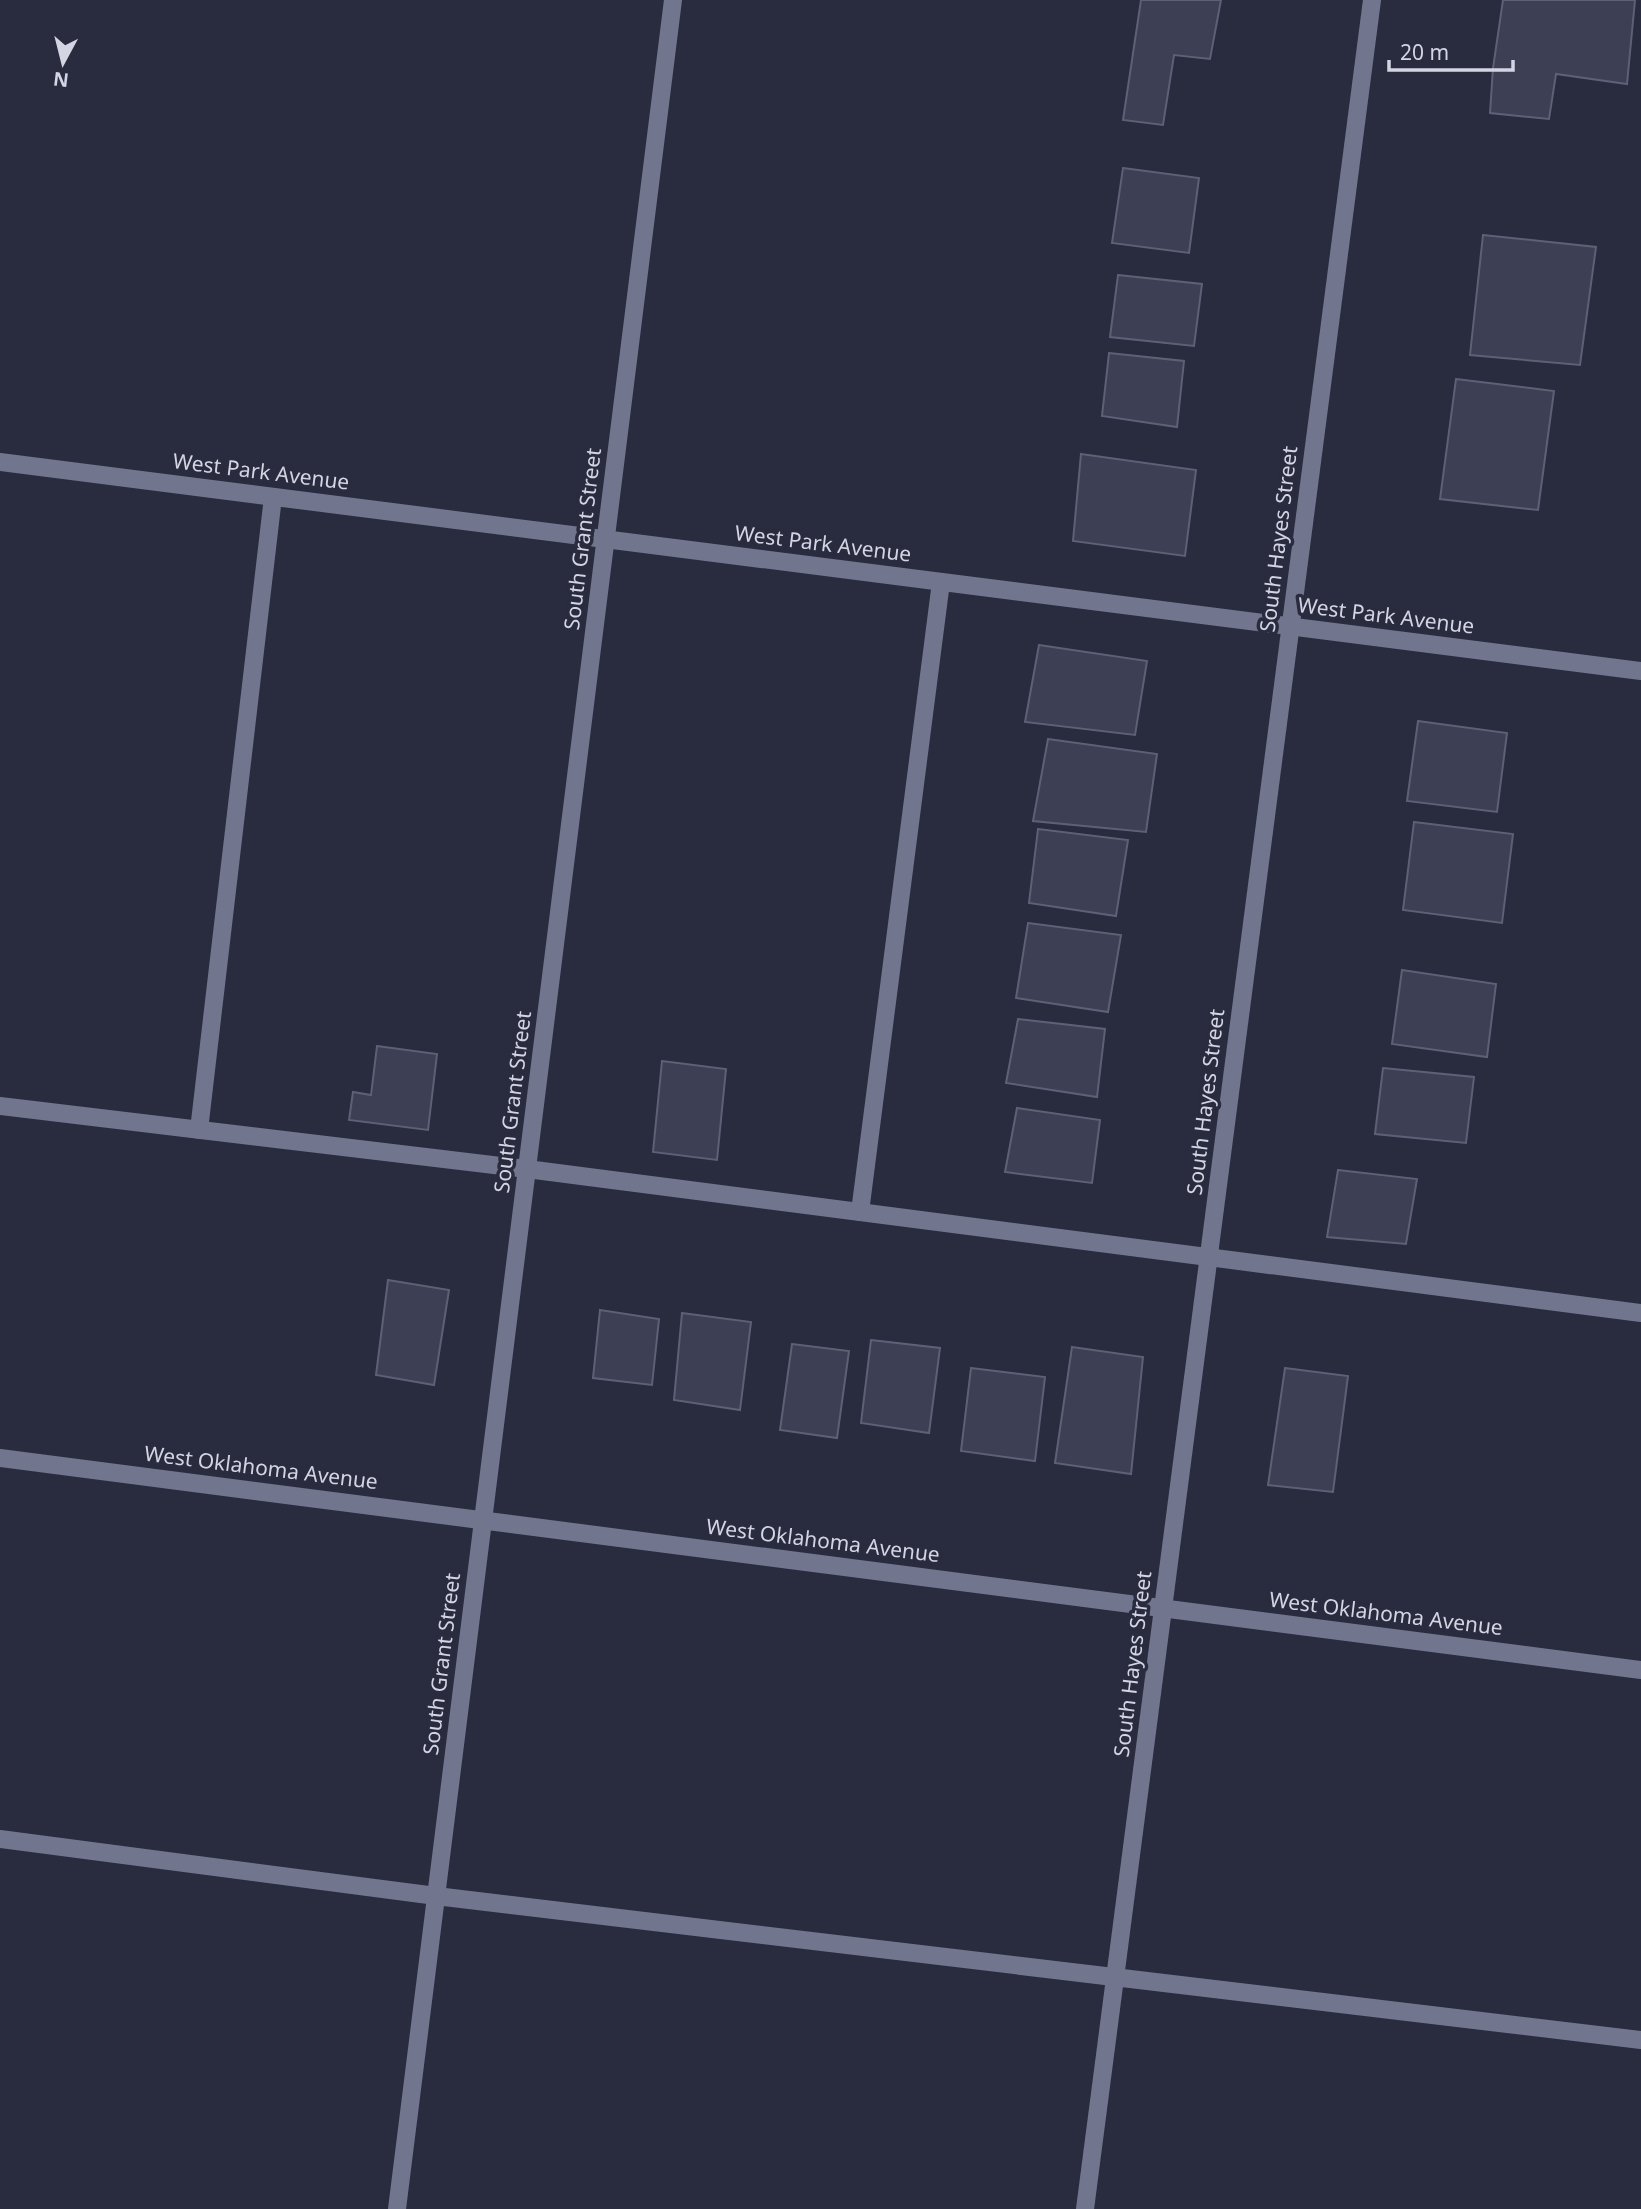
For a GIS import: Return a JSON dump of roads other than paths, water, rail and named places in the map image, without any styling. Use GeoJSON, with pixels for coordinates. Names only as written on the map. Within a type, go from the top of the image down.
{"type":"FeatureCollection","features":[{"type":"Feature","properties":{"kind":"street","name":"South Grant Street"},"geometry":{"type":"LineString","coordinates":[[397,2209],[674,0]]}},
{"type":"Feature","properties":{"kind":"street","name":"South Hayes Street"},"geometry":{"type":"LineString","coordinates":[[1085,2209],[1372,0]]}},
{"type":"Feature","properties":{"kind":"street","name":"West Park Avenue"},"geometry":{"type":"LineString","coordinates":[[0,462],[1641,671]]}},
{"type":"Feature","properties":{"kind":"street"},"geometry":{"type":"LineString","coordinates":[[199,1130],[272,497]]}},
{"type":"Feature","properties":{"kind":"street"},"geometry":{"type":"LineString","coordinates":[[860,1212],[941,582]]}},
{"type":"Feature","properties":{"kind":"street"},"geometry":{"type":"LineString","coordinates":[[0,1105],[527,1169],[1641,1313]]}},
{"type":"Feature","properties":{"kind":"street","name":"West Oklahoma Avenue"},"geometry":{"type":"LineString","coordinates":[[0,1458],[1641,1670]]}},
{"type":"Feature","properties":{"kind":"street"},"geometry":{"type":"LineString","coordinates":[[0,1839],[436,1896],[1641,2040]]}}]}
